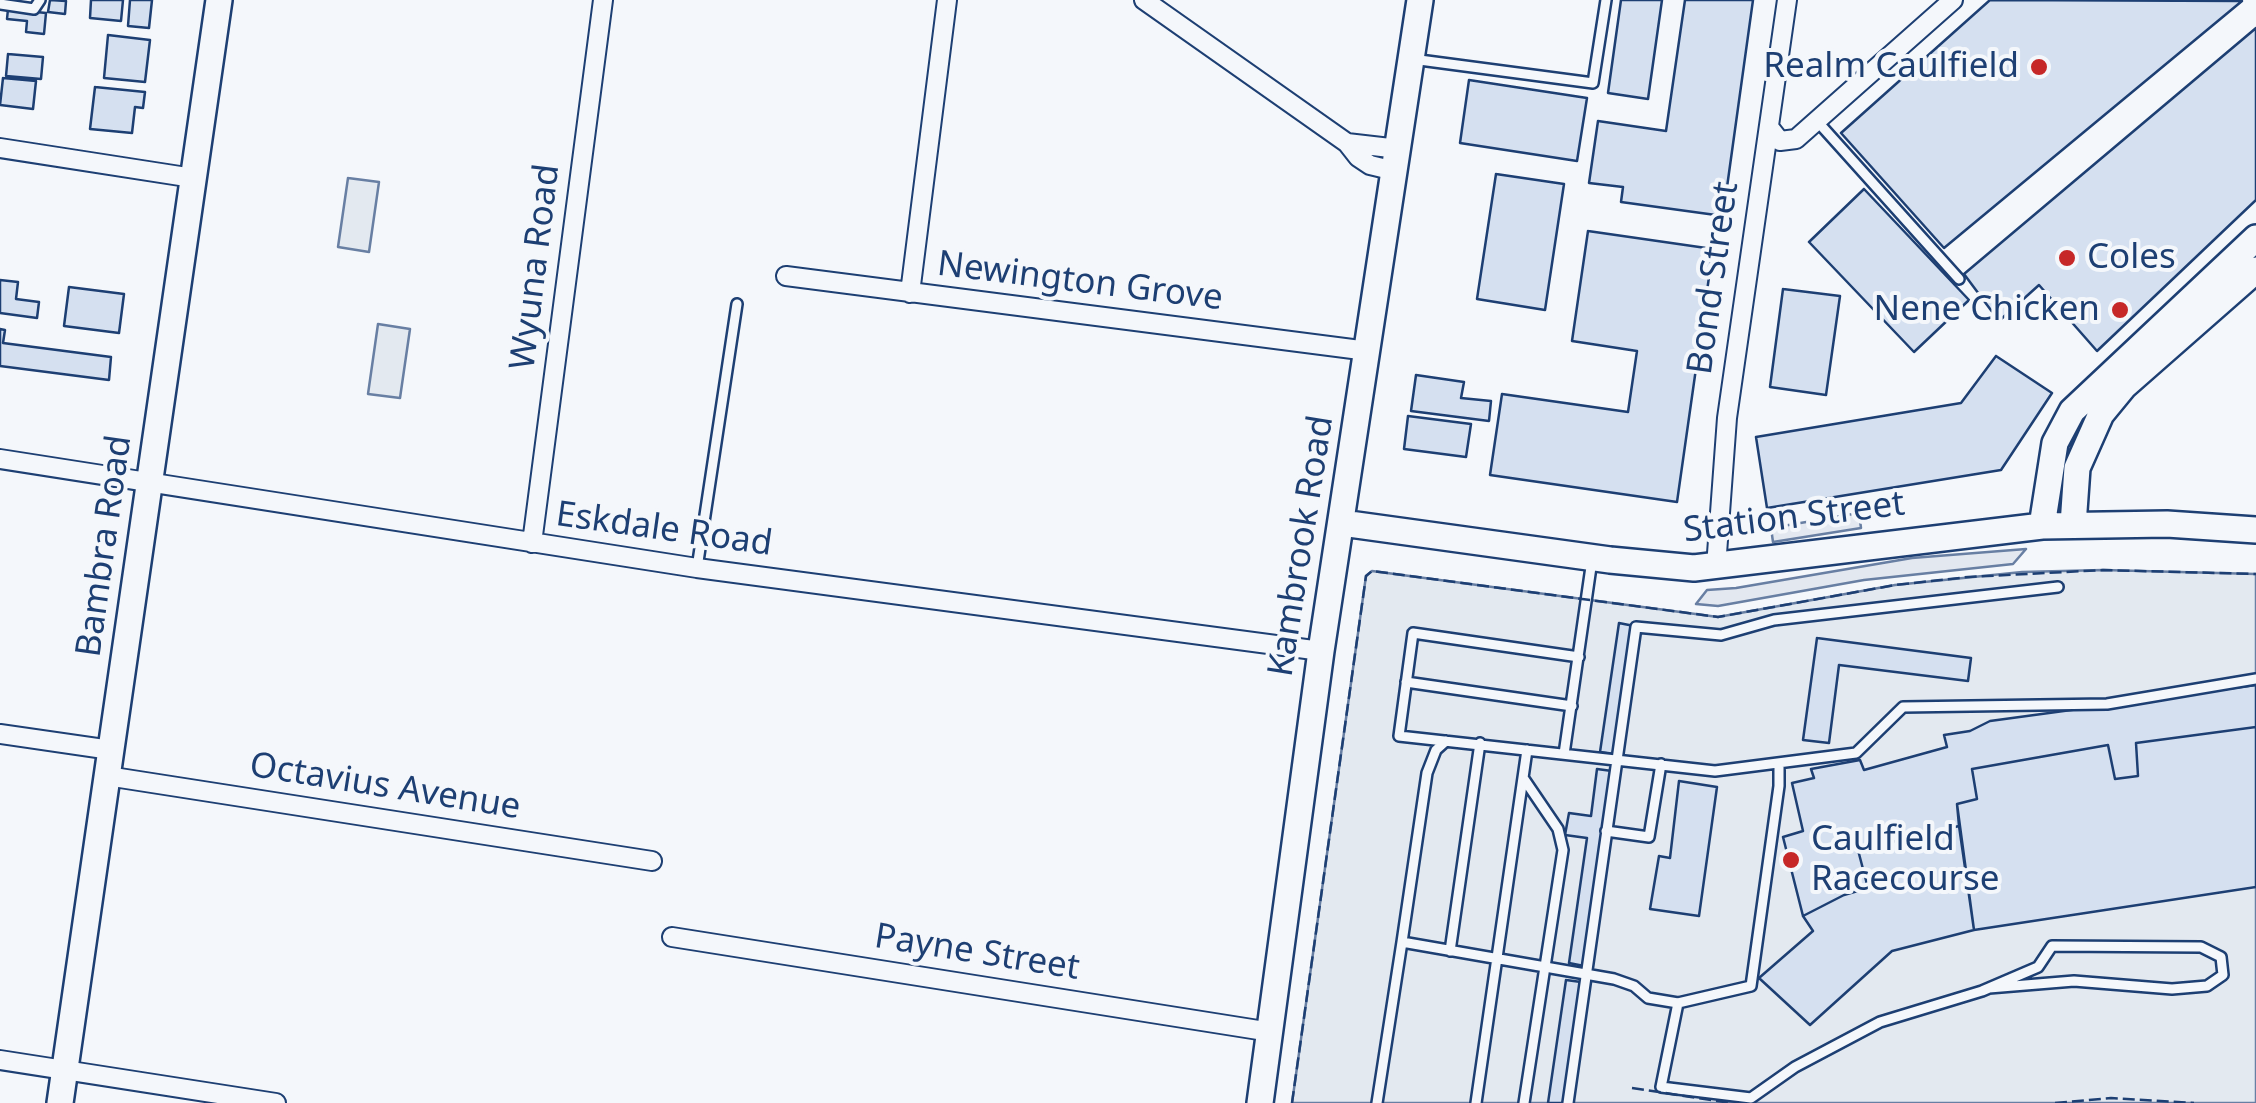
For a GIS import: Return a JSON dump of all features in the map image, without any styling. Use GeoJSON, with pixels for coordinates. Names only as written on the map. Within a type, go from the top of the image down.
{"type":"FeatureCollection","features":[{"type":"Feature","properties":{"kind":"street","name":"Bambra Road"},"geometry":{"type":"LineString","coordinates":[[60,1103],[219,0]]}},
{"type":"Feature","properties":{"kind":"street","name":"Wyuna Road"},"geometry":{"type":"LineString","coordinates":[[532,543],[604,0]]}},
{"type":"Feature","properties":{"kind":"street"},"geometry":{"type":"LineString","coordinates":[[910,294],[947,0]]}},
{"type":"Feature","properties":{"kind":"street"},"geometry":{"type":"LineString","coordinates":[[1144,0],[1347,143],[1358,157],[1370,164],[1397,160]]}},
{"type":"Feature","properties":{"kind":"street","name":"Kambrook Road"},"geometry":{"type":"LineString","coordinates":[[1260,1103],[1321,651],[1420,0]]}},
{"type":"Feature","properties":{"kind":"street","name":"Bond Street"},"geometry":{"type":"LineString","coordinates":[[1716,567],[1727,418],[1787,0]]}},
{"type":"Feature","properties":{"kind":"street"},"geometry":{"type":"LineString","coordinates":[[1769,127],[1776,139],[1789,142],[1953,0]]}},
{"type":"Feature","properties":{"kind":"street"},"geometry":{"type":"LineString","coordinates":[[0,148],[193,178]]}},
{"type":"Feature","properties":{"kind":"street"},"geometry":{"type":"LineString","coordinates":[[2042,526],[2054,443],[2072,410],[2256,238]]}},
{"type":"Feature","properties":{"kind":"street"},"geometry":{"type":"LineString","coordinates":[[2074,526],[2077,468],[2101,414],[2124,386],[2256,270]]}},
{"type":"Feature","properties":{"kind":"street","name":"Newington Grove"},"geometry":{"type":"LineString","coordinates":[[786,276],[1368,350]]}},
{"type":"Feature","properties":{"kind":"street","name":"Eskdale Road"},"geometry":{"type":"LineString","coordinates":[[0,459],[697,568],[1321,651]]}},
{"type":"Feature","properties":{"kind":"street","name":"Station Street"},"geometry":{"type":"LineString","coordinates":[[1342,523],[1673,568],[1716,567],[2042,526],[2167,524],[2256,530]]}},
{"type":"Feature","properties":{"kind":"street"},"geometry":{"type":"LineString","coordinates":[[0,734],[110,750]]}},
{"type":"Feature","properties":{"kind":"street","name":"Octavius Avenue"},"geometry":{"type":"LineString","coordinates":[[108,776],[652,862]]}},
{"type":"Feature","properties":{"kind":"street","name":"Payne Street"},"geometry":{"type":"LineString","coordinates":[[672,937],[1270,1032]]}},
{"type":"Feature","properties":{"kind":"street"},"geometry":{"type":"LineString","coordinates":[[0,1060],[276,1103]]}},
{"type":"Feature","properties":{"kind":"lane"},"geometry":{"type":"LineString","coordinates":[[0,4],[34,9],[40,0]]}},
{"type":"Feature","properties":{"kind":"lane"},"geometry":{"type":"LineString","coordinates":[[1412,59],[1593,83],[1606,0]]}},
{"type":"Feature","properties":{"kind":"lane"},"geometry":{"type":"LineString","coordinates":[[1816,121],[1959,280]]}},
{"type":"Feature","properties":{"kind":"lane"},"geometry":{"type":"LineString","coordinates":[[697,568],[737,304]]}},
{"type":"Feature","properties":{"kind":"lane"},"geometry":{"type":"LineString","coordinates":[[1564,754],[1592,558]]}},
{"type":"Feature","properties":{"kind":"lane"},"geometry":{"type":"LineString","coordinates":[[1568,1103],[1636,627],[1721,635],[1774,620],[2058,587]]}},
{"type":"Feature","properties":{"kind":"lane"},"geometry":{"type":"LineString","coordinates":[[1579,657],[1413,633],[1399,736],[1715,771],[1856,753],[1903,707],[2107,704],[2256,679]]}},
{"type":"Feature","properties":{"kind":"lane"},"geometry":{"type":"LineString","coordinates":[[1406,682],[1572,706]]}},
{"type":"Feature","properties":{"kind":"lane"},"geometry":{"type":"LineString","coordinates":[[1377,1103],[1427,773],[1436,750],[1446,742]]}},
{"type":"Feature","properties":{"kind":"lane"},"geometry":{"type":"LineString","coordinates":[[1450,951],[1480,743]]}},
{"type":"Feature","properties":{"kind":"lane"},"geometry":{"type":"LineString","coordinates":[[1476,1103],[1527,750]]}},
{"type":"Feature","properties":{"kind":"lane"},"geometry":{"type":"LineString","coordinates":[[1402,942],[1586,974],[1628,984],[1654,1000],[1678,1003],[1752,986],[1779,763]]}},
{"type":"Feature","properties":{"kind":"lane"},"geometry":{"type":"LineString","coordinates":[[1606,832],[1649,837],[1661,764]]}},
{"type":"Feature","properties":{"kind":"lane"},"geometry":{"type":"LineString","coordinates":[[1524,778],[1558,828],[1562,850],[1524,1103]]}},
{"type":"Feature","properties":{"kind":"lane"},"geometry":{"type":"LineString","coordinates":[[1678,1003],[1662,1087],[1752,1098],[1795,1067],[1880,1022],[1989,988],[2038,966],[2052,946],[2201,947],[2221,958],[2223,976],[2207,986],[2172,989],[2074,981],[1989,988]]}},
{"type":"Feature","properties":{"kind":"shaded area"},"geometry":{"type":"Polygon","coordinates":[[[348,178],[379,182],[369,252],[338,247],[348,178]]]}},
{"type":"Feature","properties":{"kind":"shaded area"},"geometry":{"type":"Polygon","coordinates":[[[378,324],[410,329],[400,398],[368,394],[378,324]]]}},
{"type":"Feature","properties":{"kind":"shaded area"},"geometry":{"type":"Polygon","coordinates":[[[1859,513],[1861,528],[1773,542],[1771,528],[1859,513]]]}},
{"type":"Feature","properties":{"kind":"shaded area"},"geometry":{"type":"Polygon","coordinates":[[[2026,549],[2013,564],[1864,580],[1718,606],[1696,604],[1707,590],[1912,558],[2026,549]]]}},
{"type":"Feature","properties":{"kind":"shaded area","name":"Caulfield Racecourse"},"geometry":{"type":"Polygon","coordinates":[[[1372,571],[1718,617],[1895,585],[2022,572],[2256,574],[2256,1103],[1292,1103],[1366,576],[1372,571]]]}},
{"type":"Feature","properties":{"kind":"building"},"geometry":{"type":"Polygon","coordinates":[[[50,0],[66,1],[65,14],[48,12],[50,0]]]}},
{"type":"Feature","properties":{"kind":"building"},"geometry":{"type":"Polygon","coordinates":[[[91,0],[123,0],[121,21],[90,18],[91,0]]]}},
{"type":"Feature","properties":{"kind":"building"},"geometry":{"type":"Polygon","coordinates":[[[130,0],[152,0],[149,28],[128,26],[130,0]]]}},
{"type":"Feature","properties":{"kind":"building"},"geometry":{"type":"Polygon","coordinates":[[[1621,0],[1662,0],[1648,99],[1608,93],[1621,0]]]}},
{"type":"Feature","properties":{"kind":"building"},"geometry":{"type":"Polygon","coordinates":[[[1685,0],[1753,0],[1723,216],[1621,202],[1623,187],[1589,183],[1598,121],[1666,131],[1685,0]]]}},
{"type":"Feature","properties":{"kind":"building","name":"Realm Caulfield"},"geometry":{"type":"Polygon","coordinates":[[[1990,0],[2242,1],[1944,248],[1841,133],[1990,0]]]}},
{"type":"Feature","properties":{"kind":"building"},"geometry":{"type":"Polygon","coordinates":[[[8,9],[46,13],[44,34],[26,32],[27,21],[7,19],[8,9]]]}},
{"type":"Feature","properties":{"kind":"building"},"geometry":{"type":"Polygon","coordinates":[[[2256,28],[2256,200],[2097,351],[2039,285],[1999,321],[1964,274],[2256,28]]]}},
{"type":"Feature","properties":{"kind":"building"},"geometry":{"type":"Polygon","coordinates":[[[108,35],[150,40],[145,82],[104,78],[108,35]]]}},
{"type":"Feature","properties":{"kind":"building"},"geometry":{"type":"Polygon","coordinates":[[[8,54],[43,57],[41,79],[6,76],[8,54]]]}},
{"type":"Feature","properties":{"kind":"building"},"geometry":{"type":"Polygon","coordinates":[[[3,78],[36,81],[33,109],[0,105],[3,78]]]}},
{"type":"Feature","properties":{"kind":"building"},"geometry":{"type":"Polygon","coordinates":[[[1469,80],[1587,98],[1577,161],[1460,143],[1469,80]]]}},
{"type":"Feature","properties":{"kind":"building"},"geometry":{"type":"Polygon","coordinates":[[[95,87],[145,92],[143,108],[135,107],[132,133],[90,129],[95,87]]]}},
{"type":"Feature","properties":{"kind":"building"},"geometry":{"type":"Polygon","coordinates":[[[1496,174],[1564,184],[1545,310],[1477,299],[1496,174]]]}},
{"type":"Feature","properties":{"kind":"building"},"geometry":{"type":"Polygon","coordinates":[[[1864,189],[1969,300],[1914,352],[1809,242],[1864,189]]]}},
{"type":"Feature","properties":{"kind":"building"},"geometry":{"type":"Polygon","coordinates":[[[1588,231],[1713,249],[1677,502],[1490,475],[1502,394],[1628,412],[1637,351],[1572,341],[1588,231]]]}},
{"type":"Feature","properties":{"kind":"building"},"geometry":{"type":"Polygon","coordinates":[[[0,280],[18,282],[16,299],[39,302],[37,318],[0,313],[0,280]]]}},
{"type":"Feature","properties":{"kind":"building"},"geometry":{"type":"Polygon","coordinates":[[[69,287],[124,294],[119,333],[64,326],[69,287]]]}},
{"type":"Feature","properties":{"kind":"building"},"geometry":{"type":"Polygon","coordinates":[[[1783,289],[1840,296],[1826,395],[1770,387],[1783,289]]]}},
{"type":"Feature","properties":{"kind":"building"},"geometry":{"type":"Polygon","coordinates":[[[0,329],[5,330],[3,343],[111,357],[109,380],[0,366],[0,329]]]}},
{"type":"Feature","properties":{"kind":"building"},"geometry":{"type":"Polygon","coordinates":[[[1996,356],[2052,393],[2001,470],[1767,508],[1756,437],[1961,403],[1996,356]]]}},
{"type":"Feature","properties":{"kind":"building"},"geometry":{"type":"Polygon","coordinates":[[[1416,375],[1464,382],[1461,398],[1491,401],[1489,421],[1411,411],[1416,375]]]}},
{"type":"Feature","properties":{"kind":"building"},"geometry":{"type":"Polygon","coordinates":[[[1408,416],[1471,424],[1466,457],[1404,449],[1408,416]]]}},
{"type":"Feature","properties":{"kind":"building"},"geometry":{"type":"Polygon","coordinates":[[[1619,623],[1634,626],[1615,754],[1600,752],[1619,623]]]}},
{"type":"Feature","properties":{"kind":"building"},"geometry":{"type":"Polygon","coordinates":[[[1817,638],[1971,658],[1968,681],[1839,665],[1829,743],[1803,740],[1817,638]]]}},
{"type":"Feature","properties":{"kind":"building"},"geometry":{"type":"Polygon","coordinates":[[[2256,685],[2256,727],[2136,743],[2138,776],[2115,779],[2108,745],[1972,769],[1977,799],[1957,804],[1959,826],[1858,850],[1868,888],[1844,895],[1803,916],[1783,837],[1803,831],[1792,783],[1814,778],[1811,769],[1860,760],[1864,770],[1947,747],[1944,735],[1970,731],[1990,721],[2256,685]]]}},
{"type":"Feature","properties":{"kind":"building"},"geometry":{"type":"Polygon","coordinates":[[[2256,727],[2256,887],[1974,930],[1957,804],[1977,799],[1972,769],[2108,745],[2115,779],[2138,776],[2136,743],[2256,727]]]}},
{"type":"Feature","properties":{"kind":"building"},"geometry":{"type":"Polygon","coordinates":[[[1597,769],[1612,771],[1584,966],[1569,963],[1587,838],[1565,835],[1569,813],[1591,816],[1597,769]]]}},
{"type":"Feature","properties":{"kind":"building"},"geometry":{"type":"Polygon","coordinates":[[[1679,781],[1717,787],[1699,916],[1650,909],[1659,856],[1670,858],[1679,781]]]}},
{"type":"Feature","properties":{"kind":"building"},"geometry":{"type":"Polygon","coordinates":[[[1959,826],[1974,930],[1892,951],[1810,1025],[1759,978],[1813,931],[1803,916],[1844,895],[1868,888],[1858,850],[1959,826]]]}},
{"type":"Feature","properties":{"kind":"building"},"geometry":{"type":"Polygon","coordinates":[[[1566,980],[1581,982],[1564,1103],[1548,1103],[1566,980]]]}},
{"type":"Feature","properties":{"kind":"fence"},"geometry":{"type":"LineString","coordinates":[[1292,1103],[1366,576],[1372,571],[1718,617],[1895,585],[1968,577],[2103,570],[2256,574]]}},
{"type":"Feature","properties":{"kind":"fence"},"geometry":{"type":"LineString","coordinates":[[1632,1088],[1731,1103]]}},
{"type":"Feature","properties":{"kind":"fence"},"geometry":{"type":"LineString","coordinates":[[2055,1103],[2111,1098],[2194,1103]]}},
{"type":"Feature","properties":{"kind":"place","name":"Realm Caulfield"},"geometry":{"type":"Point","coordinates":[2039,67]}},
{"type":"Feature","properties":{"kind":"place","name":"Coles"},"geometry":{"type":"Point","coordinates":[2067,258]}},
{"type":"Feature","properties":{"kind":"place","name":"Nene Chicken"},"geometry":{"type":"Point","coordinates":[2120,310]}},
{"type":"Feature","properties":{"kind":"place","name":"Caulfield Racecourse"},"geometry":{"type":"Point","coordinates":[1791,860]}}]}
